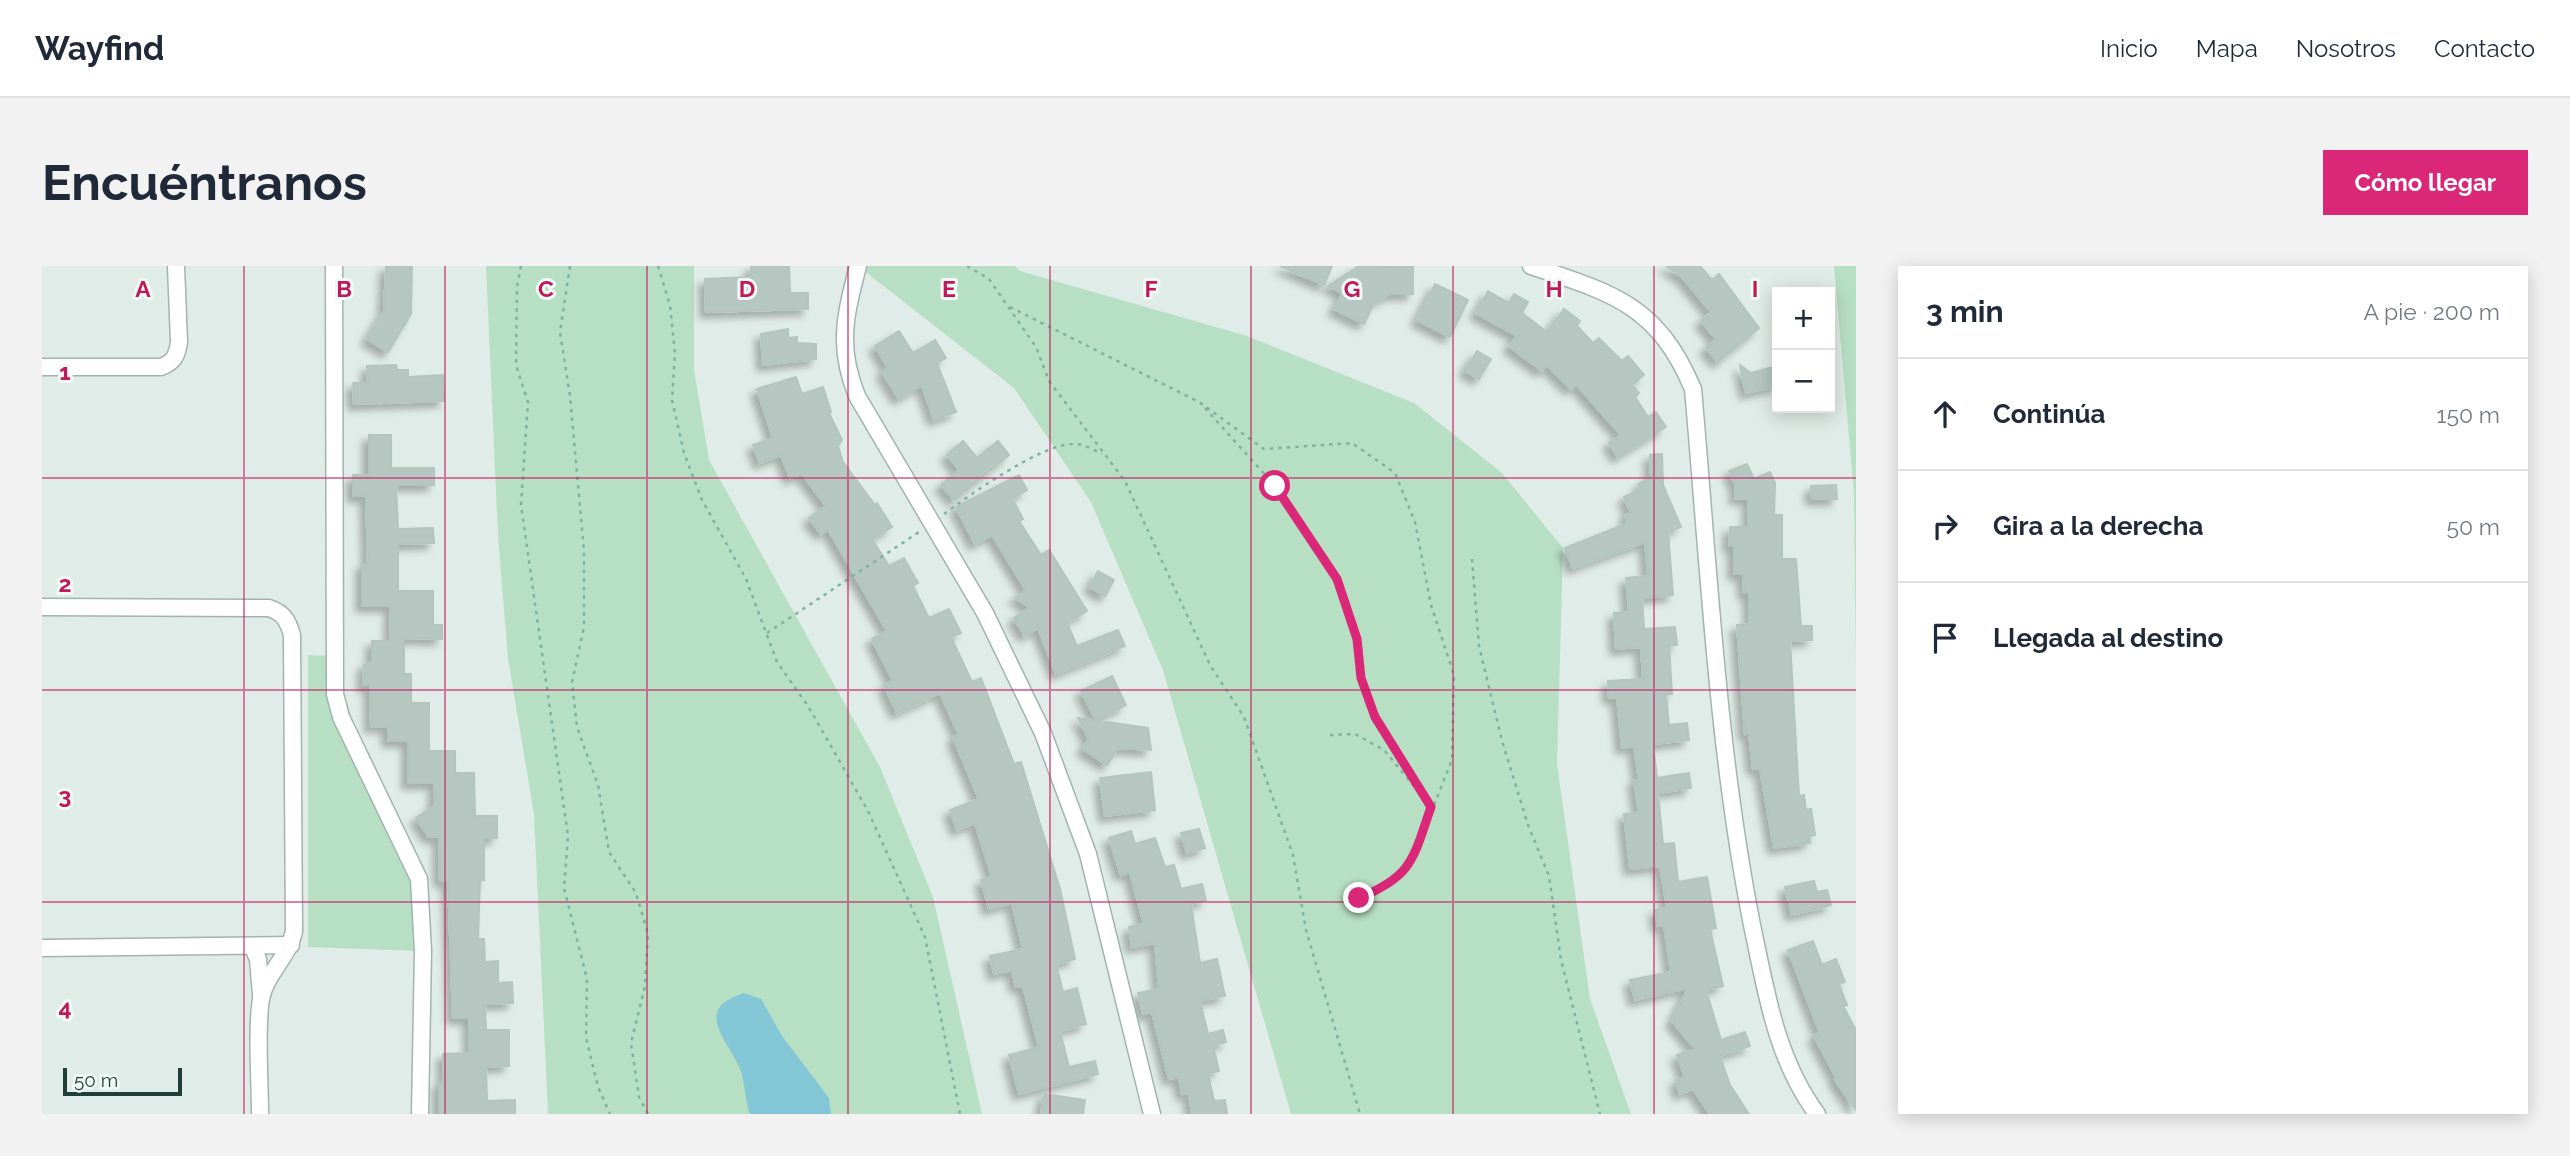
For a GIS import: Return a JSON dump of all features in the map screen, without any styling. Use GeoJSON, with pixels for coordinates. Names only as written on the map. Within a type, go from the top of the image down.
{"type":"FeatureCollection","features":[{"type":"Feature","properties":{"kind":"street"},"geometry":{"type":"LineString","coordinates":[[42,367],[161,367],[171,363],[177,354],[179,342],[176,266]]}},
{"type":"Feature","properties":{"kind":"street"},"geometry":{"type":"LineString","coordinates":[[334,266],[335,694],[341,717],[419,879],[423,951],[420,1114]]}},
{"type":"Feature","properties":{"kind":"street"},"geometry":{"type":"LineString","coordinates":[[858,266],[843,336],[846,369],[857,396],[985,613],[1043,733],[1088,854],[1152,1114]]}},
{"type":"Feature","properties":{"kind":"street"},"geometry":{"type":"LineString","coordinates":[[1531,266],[1603,290],[1625,301],[1654,325],[1674,350],[1693,389],[1721,733],[1742,875],[1780,1045],[1806,1099],[1817,1114]]}},
{"type":"Feature","properties":{"kind":"street"},"geometry":{"type":"LineString","coordinates":[[42,607],[269,608],[279,612],[288,621],[292,635],[291,945],[268,981],[261,999]]}},
{"type":"Feature","properties":{"kind":"street"},"geometry":{"type":"LineString","coordinates":[[42,948],[291,945]]}},
{"type":"Feature","properties":{"kind":"street"},"geometry":{"type":"LineString","coordinates":[[252,946],[258,959],[261,999],[260,1114]]}},
{"type":"Feature","properties":{"kind":"path"},"geometry":{"type":"LineString","coordinates":[[521,266],[517,287],[516,365],[528,402],[521,505],[558,784],[568,836],[564,888],[587,979],[586,1038],[598,1087],[610,1114]]}},
{"type":"Feature","properties":{"kind":"path"},"geometry":{"type":"LineString","coordinates":[[569,266],[560,332],[570,396],[584,551],[584,627],[572,682],[577,727],[598,785],[609,852],[636,893],[648,934],[645,986],[631,1042],[639,1097],[648,1114]]}},
{"type":"Feature","properties":{"kind":"path"},"geometry":{"type":"LineString","coordinates":[[658,266],[670,305],[675,353],[672,400],[684,453],[702,500],[747,579],[777,662],[808,706],[868,811],[925,937],[943,1041],[960,1114]]}},
{"type":"Feature","properties":{"kind":"path"},"geometry":{"type":"LineString","coordinates":[[967,266],[989,278],[1036,348],[1049,381],[1125,481],[1210,665],[1244,717],[1293,855],[1306,930],[1360,1114]]}},
{"type":"Feature","properties":{"kind":"path"},"geometry":{"type":"LineString","coordinates":[[1007,306],[1199,402],[1264,449],[1352,443],[1395,473],[1415,522],[1431,605],[1454,675],[1452,760],[1412,860],[1389,886],[1359,898]]}},
{"type":"Feature","properties":{"kind":"path"},"geometry":{"type":"LineString","coordinates":[[1199,402],[1275,486],[1337,579],[1357,639],[1361,678],[1375,717],[1431,807]]}},
{"type":"Feature","properties":{"kind":"path"},"geometry":{"type":"LineString","coordinates":[[1472,559],[1479,646],[1502,741],[1528,825],[1549,876],[1561,960],[1600,1114]]}},
{"type":"Feature","properties":{"kind":"path"},"geometry":{"type":"LineString","coordinates":[[1327,735],[1355,734],[1384,750],[1431,807]]}},
{"type":"Feature","properties":{"kind":"green space"},"geometry":{"type":"Polygon","coordinates":[[[486,266],[694,266],[694,369],[709,460],[880,767],[933,897],[982,1114],[548,1114],[534,814],[508,659],[498,536],[486,266]]]}},
{"type":"Feature","properties":{"kind":"green space"},"geometry":{"type":"Polygon","coordinates":[[[858,266],[1015,266],[1020,271],[1247,336],[1414,403],[1502,473],[1563,548],[1557,764],[1590,999],[1631,1114],[1291,1114],[1163,670],[1091,502],[1014,388],[858,266]]]}},
{"type":"Feature","properties":{"kind":"green space"},"geometry":{"type":"Polygon","coordinates":[[[1834,266],[1856,266],[1856,665],[1854,494],[1834,266]]]}},
{"type":"Feature","properties":{"kind":"green space"},"geometry":{"type":"Polygon","coordinates":[[[308,655],[333,656],[335,694],[419,879],[423,951],[308,947],[308,655]]]}},
{"type":"Feature","properties":{"kind":"water"},"geometry":{"type":"Polygon","coordinates":[[[744,993],[761,999],[782,1036],[829,1098],[831,1114],[750,1114],[741,1071],[723,1038],[716,1017],[719,1008],[728,1000],[744,993]]]}},
{"type":"Feature","properties":{"kind":"building"},"geometry":{"type":"Polygon","coordinates":[[[386,266],[412,266],[411,314],[388,352],[367,339],[384,311],[386,266]]]}},
{"type":"Feature","properties":{"kind":"building"},"geometry":{"type":"Polygon","coordinates":[[[751,266],[789,266],[790,293],[808,293],[808,309],[706,312],[705,279],[751,277],[751,266]]]}},
{"type":"Feature","properties":{"kind":"building"},"geometry":{"type":"Polygon","coordinates":[[[1280,266],[1332,266],[1324,285],[1280,266]]]}},
{"type":"Feature","properties":{"kind":"building"},"geometry":{"type":"Polygon","coordinates":[[[1359,266],[1413,267],[1413,294],[1390,294],[1374,303],[1364,324],[1334,309],[1343,293],[1328,286],[1359,266]]]}},
{"type":"Feature","properties":{"kind":"building"},"geometry":{"type":"Polygon","coordinates":[[[1666,266],[1700,266],[1712,280],[1719,274],[1759,328],[1718,362],[1706,348],[1716,339],[1701,321],[1711,312],[1682,277],[1666,266]]]}},
{"type":"Feature","properties":{"kind":"building"},"geometry":{"type":"Polygon","coordinates":[[[1435,284],[1468,300],[1450,337],[1417,320],[1435,284]]]}},
{"type":"Feature","properties":{"kind":"building"},"geometry":{"type":"Polygon","coordinates":[[[1488,291],[1509,303],[1514,294],[1528,302],[1522,313],[1547,332],[1564,309],[1580,321],[1577,326],[1593,343],[1599,338],[1622,361],[1628,356],[1644,375],[1632,385],[1639,393],[1635,397],[1648,417],[1656,412],[1666,427],[1618,457],[1609,443],[1621,435],[1576,384],[1571,389],[1547,365],[1542,371],[1509,346],[1517,336],[1476,313],[1488,291]]]}},
{"type":"Feature","properties":{"kind":"building"},"geometry":{"type":"Polygon","coordinates":[[[788,329],[788,338],[797,337],[797,343],[816,344],[816,359],[763,365],[761,334],[788,329]]]}},
{"type":"Feature","properties":{"kind":"building"},"geometry":{"type":"Polygon","coordinates":[[[899,331],[913,353],[935,340],[946,358],[937,363],[956,412],[934,420],[922,385],[899,399],[882,372],[888,368],[875,346],[899,331]]]}},
{"type":"Feature","properties":{"kind":"building"},"geometry":{"type":"Polygon","coordinates":[[[1477,351],[1491,359],[1479,379],[1465,371],[1477,351]]]}},
{"type":"Feature","properties":{"kind":"building"},"geometry":{"type":"Polygon","coordinates":[[[396,365],[397,370],[408,370],[408,377],[443,375],[444,401],[354,404],[353,383],[368,383],[367,366],[396,365]]]}},
{"type":"Feature","properties":{"kind":"building"},"geometry":{"type":"Polygon","coordinates":[[[1740,365],[1751,373],[1772,367],[1772,387],[1746,393],[1740,365]]]}},
{"type":"Feature","properties":{"kind":"building"},"geometry":{"type":"Polygon","coordinates":[[[796,377],[802,394],[823,387],[831,412],[829,413],[842,440],[838,446],[843,462],[875,505],[877,503],[892,527],[872,539],[889,566],[904,558],[918,583],[913,586],[929,618],[949,609],[961,633],[951,637],[972,682],[981,678],[1014,764],[1021,762],[1060,889],[1075,959],[1056,964],[1063,992],[1077,988],[1086,1024],[1060,1031],[1069,1067],[1095,1061],[1098,1074],[1019,1094],[1009,1055],[1039,1047],[1023,986],[1016,987],[1012,970],[994,974],[990,956],[1023,949],[1012,903],[989,909],[981,880],[992,877],[975,823],[957,830],[950,810],[979,799],[953,737],[959,735],[940,693],[897,713],[884,685],[893,681],[872,639],[887,631],[828,529],[821,534],[809,518],[826,506],[802,474],[790,478],[781,455],[760,463],[753,445],[773,438],[757,389],[796,377]]]}},
{"type":"Feature","properties":{"kind":"building"},"geometry":{"type":"Polygon","coordinates":[[[369,435],[391,435],[391,468],[434,468],[434,485],[396,485],[398,529],[433,528],[434,543],[398,544],[398,591],[433,591],[433,625],[442,625],[442,639],[404,638],[404,674],[411,674],[411,703],[429,703],[429,751],[455,751],[455,773],[474,773],[475,816],[497,816],[497,838],[484,838],[484,880],[480,880],[478,939],[484,939],[485,962],[498,961],[498,983],[512,982],[513,1003],[485,1004],[486,1030],[509,1030],[509,1066],[486,1067],[487,1101],[515,1100],[515,1114],[439,1114],[439,1082],[444,1082],[443,1054],[470,1053],[469,1018],[453,1018],[448,881],[440,881],[439,837],[429,837],[416,818],[434,806],[435,783],[408,783],[408,741],[388,741],[388,726],[371,727],[370,685],[363,685],[364,665],[372,662],[372,641],[390,641],[391,606],[362,606],[362,564],[368,564],[366,496],[353,496],[353,475],[369,475],[369,435]]]}},
{"type":"Feature","properties":{"kind":"building"},"geometry":{"type":"Polygon","coordinates":[[[963,441],[977,458],[998,441],[1009,455],[954,500],[941,485],[959,470],[947,455],[963,441]]]}},
{"type":"Feature","properties":{"kind":"building"},"geometry":{"type":"Polygon","coordinates":[[[1662,454],[1663,485],[1681,527],[1668,532],[1673,595],[1642,598],[1644,629],[1675,627],[1677,645],[1669,645],[1672,694],[1666,694],[1669,725],[1687,723],[1689,740],[1653,744],[1657,778],[1689,773],[1691,788],[1658,793],[1663,844],[1674,843],[1678,882],[1707,877],[1716,928],[1710,929],[1723,986],[1706,990],[1721,1040],[1745,1032],[1750,1046],[1720,1056],[1730,1085],[1749,1114],[1710,1114],[1693,1089],[1680,1094],[1676,1080],[1685,1077],[1677,1055],[1695,1049],[1672,1021],[1688,988],[1635,1000],[1630,980],[1671,972],[1664,925],[1658,926],[1655,910],[1667,908],[1660,866],[1630,869],[1624,814],[1639,813],[1634,780],[1639,780],[1634,746],[1622,748],[1617,697],[1609,698],[1608,681],[1643,679],[1641,647],[1616,649],[1614,613],[1629,612],[1626,578],[1648,576],[1645,542],[1573,568],[1565,548],[1628,523],[1625,515],[1631,513],[1624,497],[1640,490],[1639,484],[1651,477],[1650,455],[1662,454]]]}},
{"type":"Feature","properties":{"kind":"building"},"geometry":{"type":"Polygon","coordinates":[[[1747,464],[1754,479],[1770,472],[1775,483],[1774,515],[1782,515],[1782,559],[1796,559],[1801,626],[1812,626],[1812,640],[1790,641],[1799,796],[1804,795],[1806,810],[1811,809],[1815,835],[1809,836],[1810,843],[1774,848],[1760,768],[1753,769],[1749,733],[1745,734],[1737,625],[1750,624],[1749,593],[1744,593],[1743,574],[1734,574],[1734,546],[1729,546],[1730,527],[1748,527],[1749,499],[1735,498],[1736,486],[1729,471],[1747,464]]]}},
{"type":"Feature","properties":{"kind":"building"},"geometry":{"type":"Polygon","coordinates":[[[1019,475],[1027,490],[1012,498],[1023,519],[1019,521],[1041,555],[1049,550],[1087,611],[1067,623],[1077,646],[1118,630],[1125,646],[1056,674],[1038,628],[1025,636],[1014,618],[1030,607],[1015,598],[1026,590],[992,535],[975,544],[956,507],[1019,475]]]}},
{"type":"Feature","properties":{"kind":"building"},"geometry":{"type":"Polygon","coordinates":[[[1836,485],[1837,499],[1812,499],[1811,486],[1836,485]]]}},
{"type":"Feature","properties":{"kind":"building"},"geometry":{"type":"Polygon","coordinates":[[[1098,571],[1114,580],[1105,596],[1090,587],[1098,571]]]}},
{"type":"Feature","properties":{"kind":"building"},"geometry":{"type":"Polygon","coordinates":[[[1112,676],[1126,705],[1096,720],[1081,691],[1112,676]]]}},
{"type":"Feature","properties":{"kind":"building"},"geometry":{"type":"Polygon","coordinates":[[[1078,718],[1148,728],[1151,750],[1118,748],[1107,765],[1083,749],[1089,739],[1078,718]]]}},
{"type":"Feature","properties":{"kind":"building"},"geometry":{"type":"Polygon","coordinates":[[[1151,772],[1155,810],[1105,816],[1100,778],[1151,772]]]}},
{"type":"Feature","properties":{"kind":"building"},"geometry":{"type":"Polygon","coordinates":[[[1199,829],[1205,848],[1187,853],[1181,833],[1199,829]]]}},
{"type":"Feature","properties":{"kind":"building"},"geometry":{"type":"Polygon","coordinates":[[[1131,831],[1135,844],[1155,838],[1165,867],[1174,865],[1181,889],[1202,884],[1206,900],[1191,904],[1200,963],[1217,959],[1225,996],[1200,1001],[1208,1034],[1223,1030],[1226,1042],[1213,1045],[1219,1071],[1208,1074],[1214,1101],[1225,1100],[1227,1114],[1192,1114],[1189,1093],[1182,1094],[1179,1077],[1169,1079],[1152,1012],[1143,1014],[1138,993],[1159,989],[1155,943],[1132,947],[1129,927],[1144,924],[1130,872],[1121,875],[1109,838],[1131,831]]]}},
{"type":"Feature","properties":{"kind":"building"},"geometry":{"type":"Polygon","coordinates":[[[1814,881],[1817,892],[1827,890],[1831,905],[1792,915],[1785,887],[1814,881]]]}},
{"type":"Feature","properties":{"kind":"building"},"geometry":{"type":"Polygon","coordinates":[[[1813,941],[1822,965],[1836,959],[1845,982],[1839,984],[1847,1005],[1843,1006],[1856,1030],[1856,1110],[1835,1080],[1837,1079],[1814,1036],[1820,1033],[1788,950],[1813,941]]]}},
{"type":"Feature","properties":{"kind":"building"},"geometry":{"type":"Polygon","coordinates":[[[1044,1094],[1085,1100],[1083,1114],[1041,1114],[1044,1094]]]}},
{"type":"Feature","properties":{"kind":"route"},"geometry":{"type":"LineString","coordinates":[[1275,486],[1337,579],[1357,639],[1361,678],[1375,717],[1431,807],[1412,860],[1389,886],[1359,898]]}}]}
